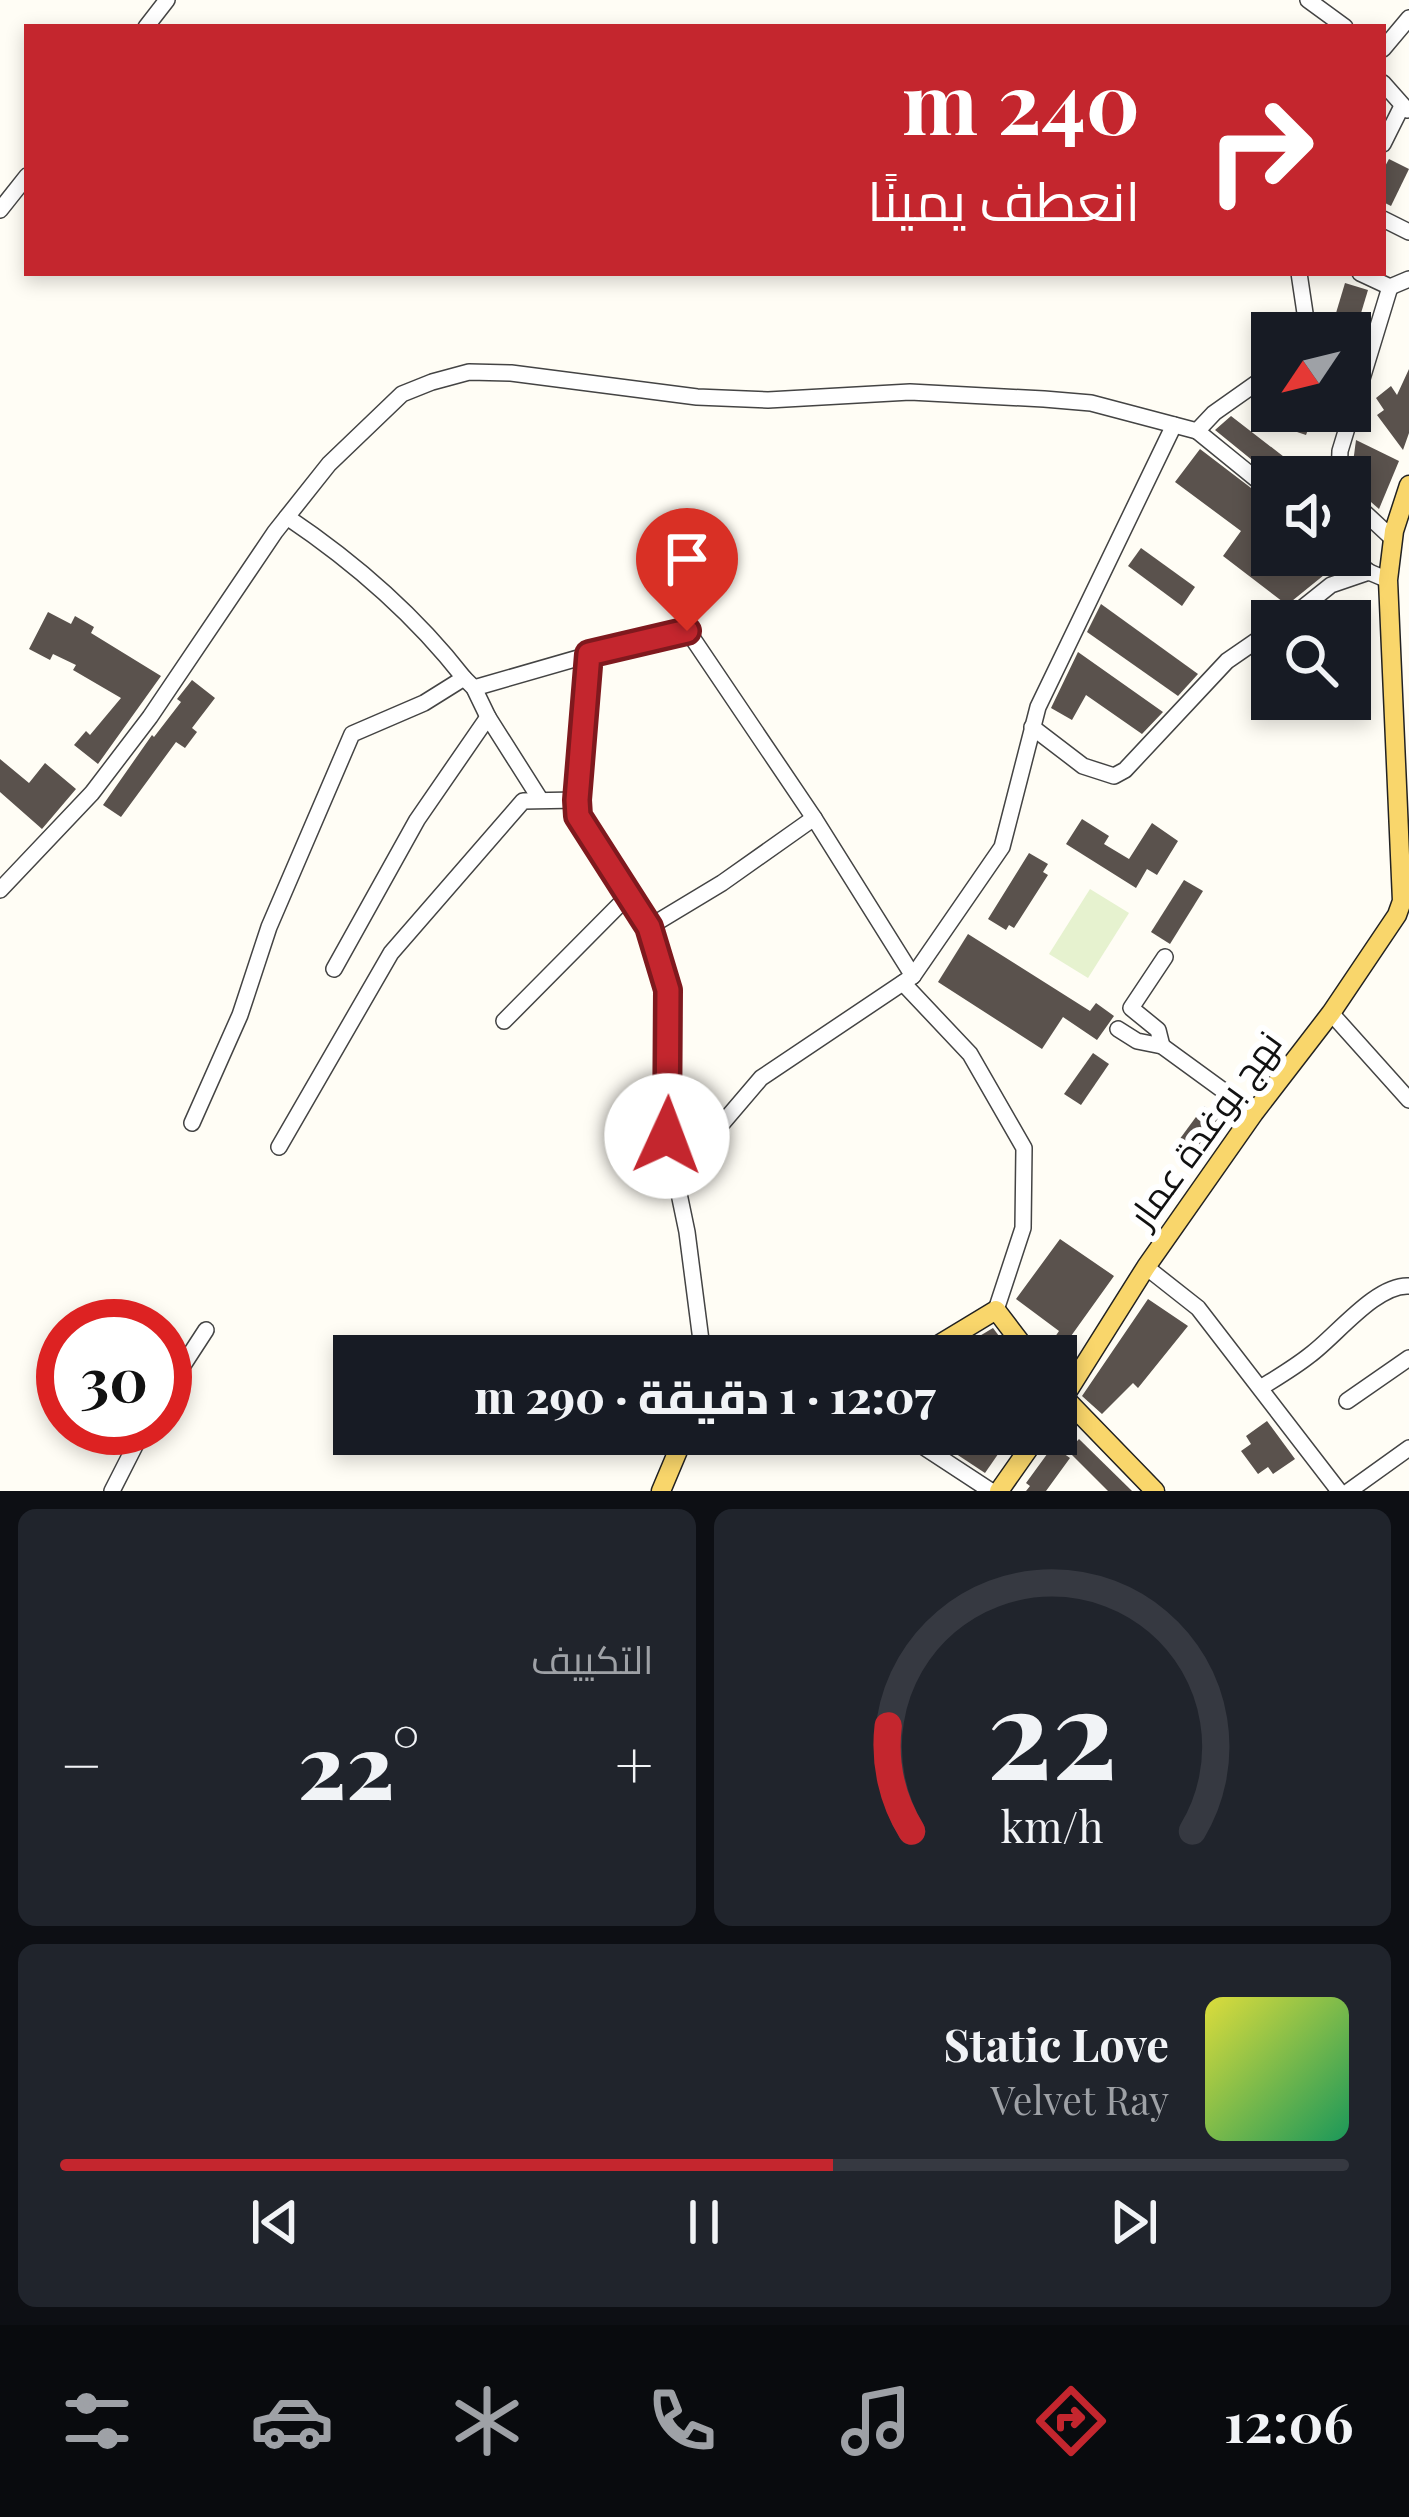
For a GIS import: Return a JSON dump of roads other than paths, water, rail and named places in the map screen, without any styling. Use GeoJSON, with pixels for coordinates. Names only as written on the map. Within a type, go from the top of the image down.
{"type":"FeatureCollection","features":[{"type":"Feature","properties":{"kind":"main road"},"geometry":{"type":"LineString","coordinates":[[1405,897],[1388,590],[1393,539],[1409,485]]}},
{"type":"Feature","properties":{"kind":"main road","name":"نهج بوغدة عمار"},"geometry":{"type":"LineString","coordinates":[[1077,1372],[1254,1112],[1390,930],[1405,897]]}},
{"type":"Feature","properties":{"kind":"main road"},"geometry":{"type":"LineString","coordinates":[[955,1335],[996,1310],[1015,1335]]}},
{"type":"Feature","properties":{"kind":"main road"},"geometry":{"type":"LineString","coordinates":[[1077,1416],[1155,1491]]}},
{"type":"Feature","properties":{"kind":"main road"},"geometry":{"type":"LineString","coordinates":[[661,1491],[676,1455]]}},
{"type":"Feature","properties":{"kind":"main road"},"geometry":{"type":"LineString","coordinates":[[995,1491],[1023,1455]]}},
{"type":"Feature","properties":{"kind":"street"},"geometry":{"type":"LineString","coordinates":[[148,24],[167,0]]}},
{"type":"Feature","properties":{"kind":"street"},"geometry":{"type":"LineString","coordinates":[[1308,0],[1341,24]]}},
{"type":"Feature","properties":{"kind":"street"},"geometry":{"type":"LineString","coordinates":[[1386,45],[1409,18]]}},
{"type":"Feature","properties":{"kind":"street"},"geometry":{"type":"LineString","coordinates":[[1386,83],[1405,109],[1386,139]]}},
{"type":"Feature","properties":{"kind":"street"},"geometry":{"type":"LineString","coordinates":[[0,210],[24,180]]}},
{"type":"Feature","properties":{"kind":"street"},"geometry":{"type":"LineString","coordinates":[[1299,276],[1305,312]]}},
{"type":"Feature","properties":{"kind":"street"},"geometry":{"type":"LineString","coordinates":[[1366,276],[1390,287],[1409,279]]}},
{"type":"Feature","properties":{"kind":"street"},"geometry":{"type":"LineString","coordinates":[[1340,456],[1390,287]]}},
{"type":"Feature","properties":{"kind":"street"},"geometry":{"type":"LineString","coordinates":[[0,890],[92,793],[329,464],[402,394],[469,372],[697,397],[767,400],[910,392],[1091,403],[1197,431],[1251,475]]}},
{"type":"Feature","properties":{"kind":"street"},"geometry":{"type":"LineString","coordinates":[[1197,431],[1251,387]]}},
{"type":"Feature","properties":{"kind":"street"},"geometry":{"type":"LineString","coordinates":[[680,1190],[703,1146],[761,1078],[908,980],[1002,847],[1038,707],[1174,425]]}},
{"type":"Feature","properties":{"kind":"street"},"geometry":{"type":"LineString","coordinates":[[287,517],[337,551],[428,632],[469,683],[540,799]]}},
{"type":"Feature","properties":{"kind":"street"},"geometry":{"type":"LineString","coordinates":[[1371,519],[1393,539]]}},
{"type":"Feature","properties":{"kind":"street"},"geometry":{"type":"LineString","coordinates":[[1371,574],[1388,590],[1409,595]]}},
{"type":"Feature","properties":{"kind":"street"},"geometry":{"type":"LineString","coordinates":[[1312,600],[1331,585],[1357,576]]}},
{"type":"Feature","properties":{"kind":"street"},"geometry":{"type":"LineString","coordinates":[[192,1123],[240,1016],[269,927],[352,734],[469,683],[687,631],[814,818],[908,980],[970,1054],[1024,1148],[1023,1228],[996,1310]]}},
{"type":"Feature","properties":{"kind":"street"},"geometry":{"type":"LineString","coordinates":[[1032,727],[1083,766],[1114,776],[1227,662],[1251,645]]}},
{"type":"Feature","properties":{"kind":"street"},"geometry":{"type":"LineString","coordinates":[[589,654],[578,816],[649,927],[668,990],[667,1136],[680,1190],[700,1335]]}},
{"type":"Feature","properties":{"kind":"street"},"geometry":{"type":"LineString","coordinates":[[334,969],[417,820],[488,717]]}},
{"type":"Feature","properties":{"kind":"street"},"geometry":{"type":"LineString","coordinates":[[279,1147],[391,953],[524,801],[577,800]]}},
{"type":"Feature","properties":{"kind":"street"},"geometry":{"type":"LineString","coordinates":[[649,927],[814,818]]}},
{"type":"Feature","properties":{"kind":"street"},"geometry":{"type":"LineString","coordinates":[[504,1021],[628,895]]}},
{"type":"Feature","properties":{"kind":"street"},"geometry":{"type":"LineString","coordinates":[[1162,1046],[1158,1030],[1131,1008],[1165,957]]}},
{"type":"Feature","properties":{"kind":"street"},"geometry":{"type":"LineString","coordinates":[[1331,1013],[1409,1100]]}},
{"type":"Feature","properties":{"kind":"street"},"geometry":{"type":"LineString","coordinates":[[1118,1029],[1137,1041],[1162,1046],[1254,1112]]}},
{"type":"Feature","properties":{"kind":"street"},"geometry":{"type":"LineString","coordinates":[[1146,1267],[1198,1308],[1339,1491]]}},
{"type":"Feature","properties":{"kind":"street"},"geometry":{"type":"LineString","coordinates":[[1262,1387],[1312,1354],[1396,1285],[1409,1286]]}},
{"type":"Feature","properties":{"kind":"street"},"geometry":{"type":"LineString","coordinates":[[192,1352],[206,1330]]}},
{"type":"Feature","properties":{"kind":"street"},"geometry":{"type":"LineString","coordinates":[[1347,1401],[1409,1358]]}},
{"type":"Feature","properties":{"kind":"street"},"geometry":{"type":"LineString","coordinates":[[1349,1491],[1409,1448]]}},
{"type":"Feature","properties":{"kind":"street"},"geometry":{"type":"LineString","coordinates":[[112,1491],[130,1455]]}},
{"type":"Feature","properties":{"kind":"street"},"geometry":{"type":"LineString","coordinates":[[938,1455],[995,1491]]}}]}
